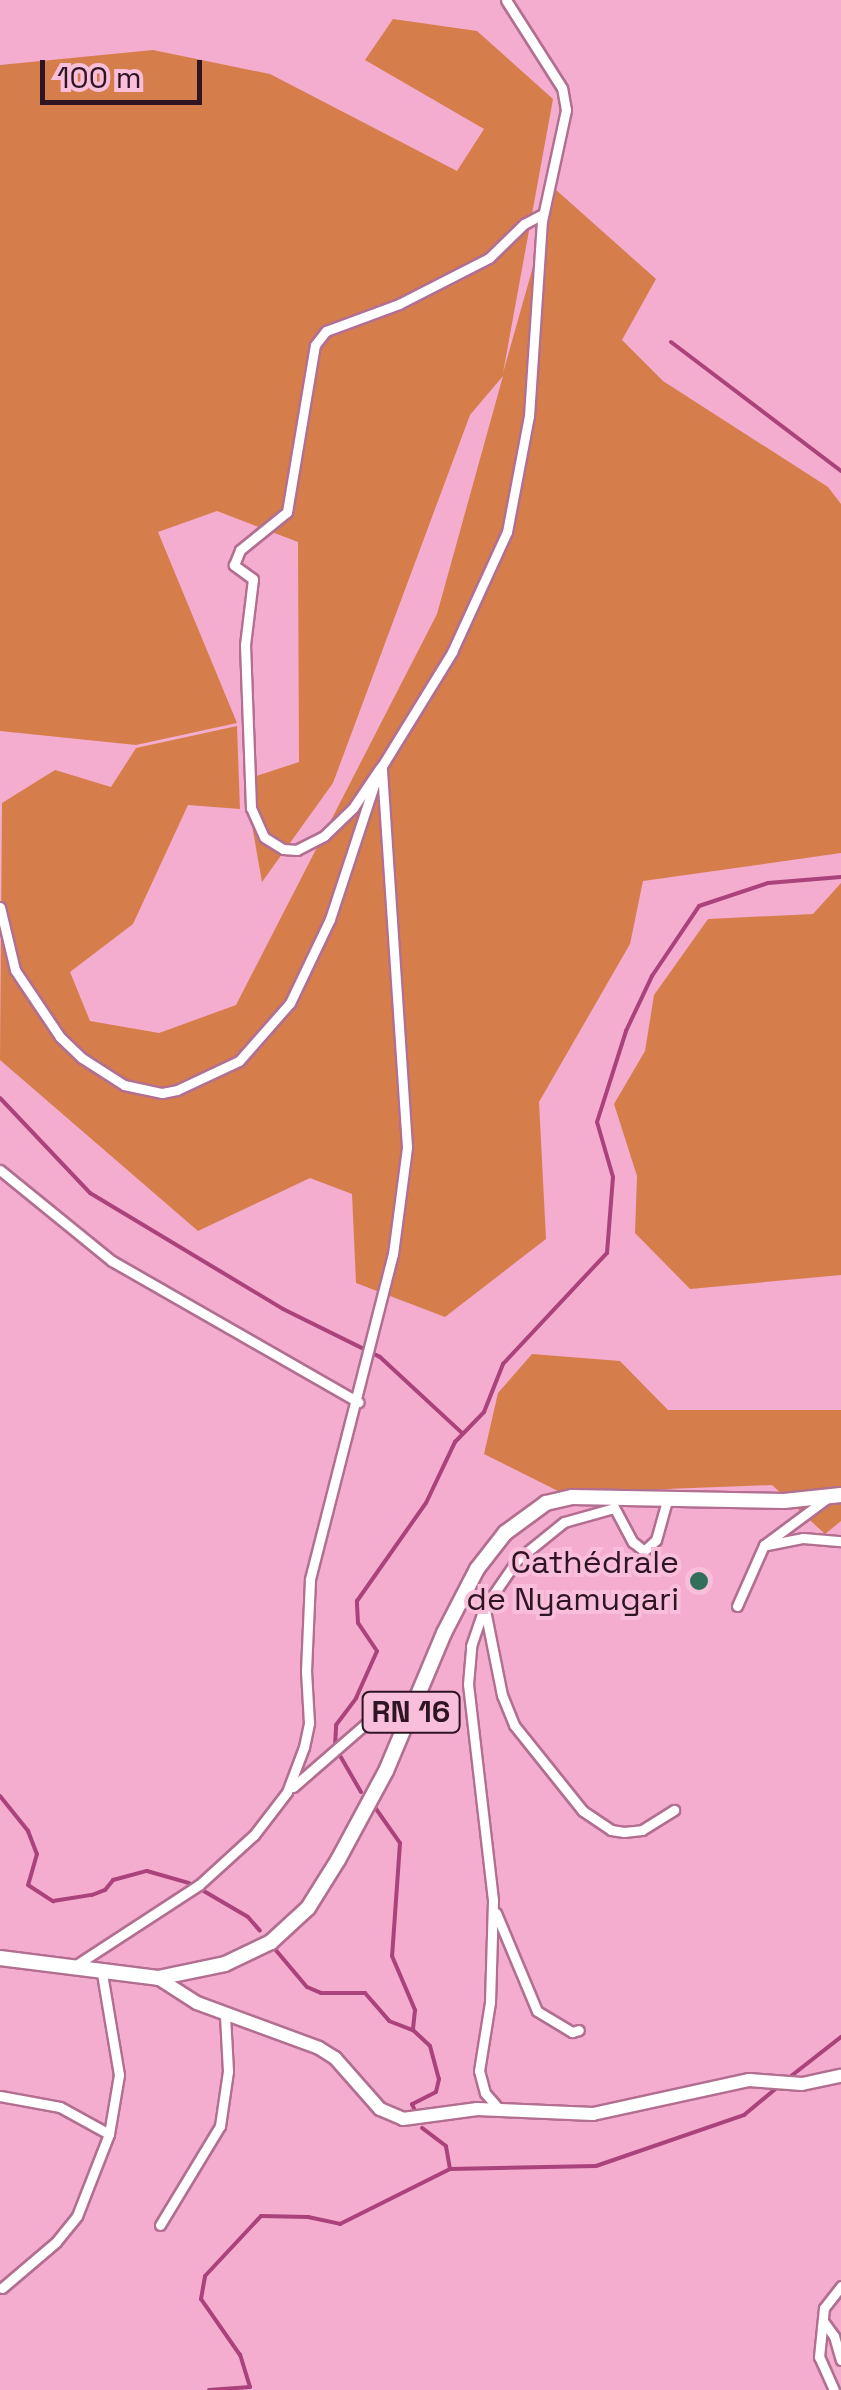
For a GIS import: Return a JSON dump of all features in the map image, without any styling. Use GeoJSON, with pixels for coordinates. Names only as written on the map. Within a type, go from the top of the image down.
{"type":"FeatureCollection","features":[{"type":"Feature","properties":{"kind":"main road","name":"RN 16"},"geometry":{"type":"LineString","coordinates":[[0,1958],[158,1978],[225,1964],[271,1942],[308,1908],[338,1860],[403,1729],[444,1633],[496,1543],[546,1503],[572,1496],[611,1502],[668,1497],[784,1501],[835,1496]]}},
{"type":"Feature","properties":{"kind":"main road"},"geometry":{"type":"LineString","coordinates":[[158,1978],[175,1992],[225,2015],[319,2048],[335,2058],[380,2109],[402,2119],[499,2109],[593,2114],[749,2080],[792,2084],[841,2076]]}},
{"type":"Feature","properties":{"kind":"street"},"geometry":{"type":"LineString","coordinates":[[506,0],[566,98],[543,214],[529,416],[507,532],[452,652],[353,808],[324,836],[296,850],[283,849],[264,837],[254,824],[251,808],[245,645],[253,579],[234,565],[240,550],[287,512],[315,345],[326,331],[398,304],[489,258],[524,224],[543,214]]}},
{"type":"Feature","properties":{"kind":"street"},"geometry":{"type":"LineString","coordinates":[[0,907],[15,970],[37,1007],[82,1058],[124,1085],[162,1093],[208,1079],[239,1061],[290,1004],[330,918],[382,766]]}},
{"type":"Feature","properties":{"kind":"street"},"geometry":{"type":"LineString","coordinates":[[72,1967],[199,1885],[254,1835],[287,1792],[298,1770],[309,1724],[306,1632],[310,1579],[393,1254],[408,1116],[382,766]]}},
{"type":"Feature","properties":{"kind":"street"},"geometry":{"type":"LineString","coordinates":[[0,1170],[112,1261],[358,1402]]}},
{"type":"Feature","properties":{"kind":"street"},"geometry":{"type":"LineString","coordinates":[[737,1606],[764,1545],[835,1496]]}},
{"type":"Feature","properties":{"kind":"street"},"geometry":{"type":"LineString","coordinates":[[499,2109],[485,2092],[479,2071],[490,2002],[493,1906],[468,1684],[471,1646],[484,1608],[516,1560],[564,1522],[611,1502],[644,1552],[656,1540],[668,1497]]}},
{"type":"Feature","properties":{"kind":"street"},"geometry":{"type":"LineString","coordinates":[[764,1545],[803,1538],[841,1542]]}},
{"type":"Feature","properties":{"kind":"street"},"geometry":{"type":"LineString","coordinates":[[484,1608],[502,1695],[514,1726],[583,1811],[611,1830],[624,1832],[642,1830],[674,1810]]}},
{"type":"Feature","properties":{"kind":"street"},"geometry":{"type":"LineString","coordinates":[[287,1792],[377,1714],[392,1713],[403,1729]]}},
{"type":"Feature","properties":{"kind":"street"},"geometry":{"type":"LineString","coordinates":[[493,1906],[538,2011],[572,2032],[579,2030]]}},
{"type":"Feature","properties":{"kind":"street"},"geometry":{"type":"LineString","coordinates":[[2,2288],[56,2242],[76,2216],[109,2134],[119,2075],[102,1972]]}},
{"type":"Feature","properties":{"kind":"street"},"geometry":{"type":"LineString","coordinates":[[160,2226],[220,2126],[228,2070],[225,2015]]}},
{"type":"Feature","properties":{"kind":"street"},"geometry":{"type":"LineString","coordinates":[[0,2096],[60,2106],[109,2134]]}},
{"type":"Feature","properties":{"kind":"street"},"geometry":{"type":"LineString","coordinates":[[834,2390],[820,2357],[824,2308],[841,2286]]}},
{"type":"Feature","properties":{"kind":"street"},"geometry":{"type":"LineString","coordinates":[[823,2321],[834,2336],[841,2360]]}},
{"type":"Feature","properties":{"kind":"shaded area"},"geometry":{"type":"Polygon","coordinates":[[[393,19],[477,31],[553,99],[503,373],[555,189],[656,279],[622,340],[663,381],[828,487],[841,504],[841,853],[643,881],[630,944],[539,1102],[546,1239],[445,1317],[356,1283],[352,1194],[310,1178],[198,1231],[0,1060],[2,803],[55,770],[111,787],[136,748],[237,726],[240,809],[188,805],[133,924],[70,972],[90,1021],[159,1033],[236,1005],[437,614],[503,376],[470,415],[333,783],[262,882],[244,780],[299,762],[298,542],[217,511],[158,532],[237,723],[136,745],[0,731],[0,65],[153,50],[270,74],[457,171],[484,129],[365,60],[393,19]]]}},
{"type":"Feature","properties":{"kind":"shaded area"},"geometry":{"type":"Polygon","coordinates":[[[841,883],[841,1275],[690,1289],[635,1233],[637,1176],[614,1104],[645,1051],[654,995],[708,919],[813,914],[841,883]]]}},
{"type":"Feature","properties":{"kind":"shaded area"},"geometry":{"type":"Polygon","coordinates":[[[532,1354],[620,1361],[668,1410],[841,1410],[841,1521],[825,1534],[772,1485],[562,1493],[484,1454],[498,1393],[532,1354]]]}},
{"type":"Feature","properties":{"kind":"waterway"},"geometry":{"type":"LineString","coordinates":[[671,342],[841,471]]}},
{"type":"Feature","properties":{"kind":"waterway"},"geometry":{"type":"LineString","coordinates":[[361,1792],[335,1747],[336,1725],[356,1698],[377,1651],[358,1623],[357,1601],[426,1503],[455,1442],[484,1412],[503,1364],[607,1253],[613,1177],[597,1122],[626,1031],[652,976],[699,906],[768,883],[841,877]]}},
{"type":"Feature","properties":{"kind":"waterway"},"geometry":{"type":"LineString","coordinates":[[0,1098],[90,1193],[283,1309],[380,1357],[462,1433]]}},
{"type":"Feature","properties":{"kind":"waterway"},"geometry":{"type":"LineString","coordinates":[[0,1796],[28,1831],[37,1854],[28,1885],[53,1901],[92,1895],[105,1890],[113,1880],[147,1871],[189,1883]]}},
{"type":"Feature","properties":{"kind":"waterway"},"geometry":{"type":"LineString","coordinates":[[374,1806],[400,1843],[392,1956],[415,2010],[413,2030]]}},
{"type":"Feature","properties":{"kind":"waterway"},"geometry":{"type":"LineString","coordinates":[[202,1890],[248,1917],[260,1931]]}},
{"type":"Feature","properties":{"kind":"waterway"},"geometry":{"type":"LineString","coordinates":[[274,1948],[307,1987],[321,1993],[365,1993],[389,2021],[413,2030],[430,2046],[439,2079],[436,2092],[412,2104],[417,2115]]}},
{"type":"Feature","properties":{"kind":"waterway"},"geometry":{"type":"LineString","coordinates":[[786,2080],[841,2037]]}},
{"type":"Feature","properties":{"kind":"waterway"},"geometry":{"type":"LineString","coordinates":[[450,2169],[596,2166],[744,2115],[779,2086]]}},
{"type":"Feature","properties":{"kind":"waterway"},"geometry":{"type":"LineString","coordinates":[[209,2390],[250,2387],[240,2355],[201,2299],[205,2276],[261,2216],[308,2217],[340,2224],[450,2169],[446,2146],[422,2128]]}},
{"type":"Feature","properties":{"kind":"place","name":"Cathédrale de Nyamugari"},"geometry":{"type":"Point","coordinates":[699,1581]}}]}
